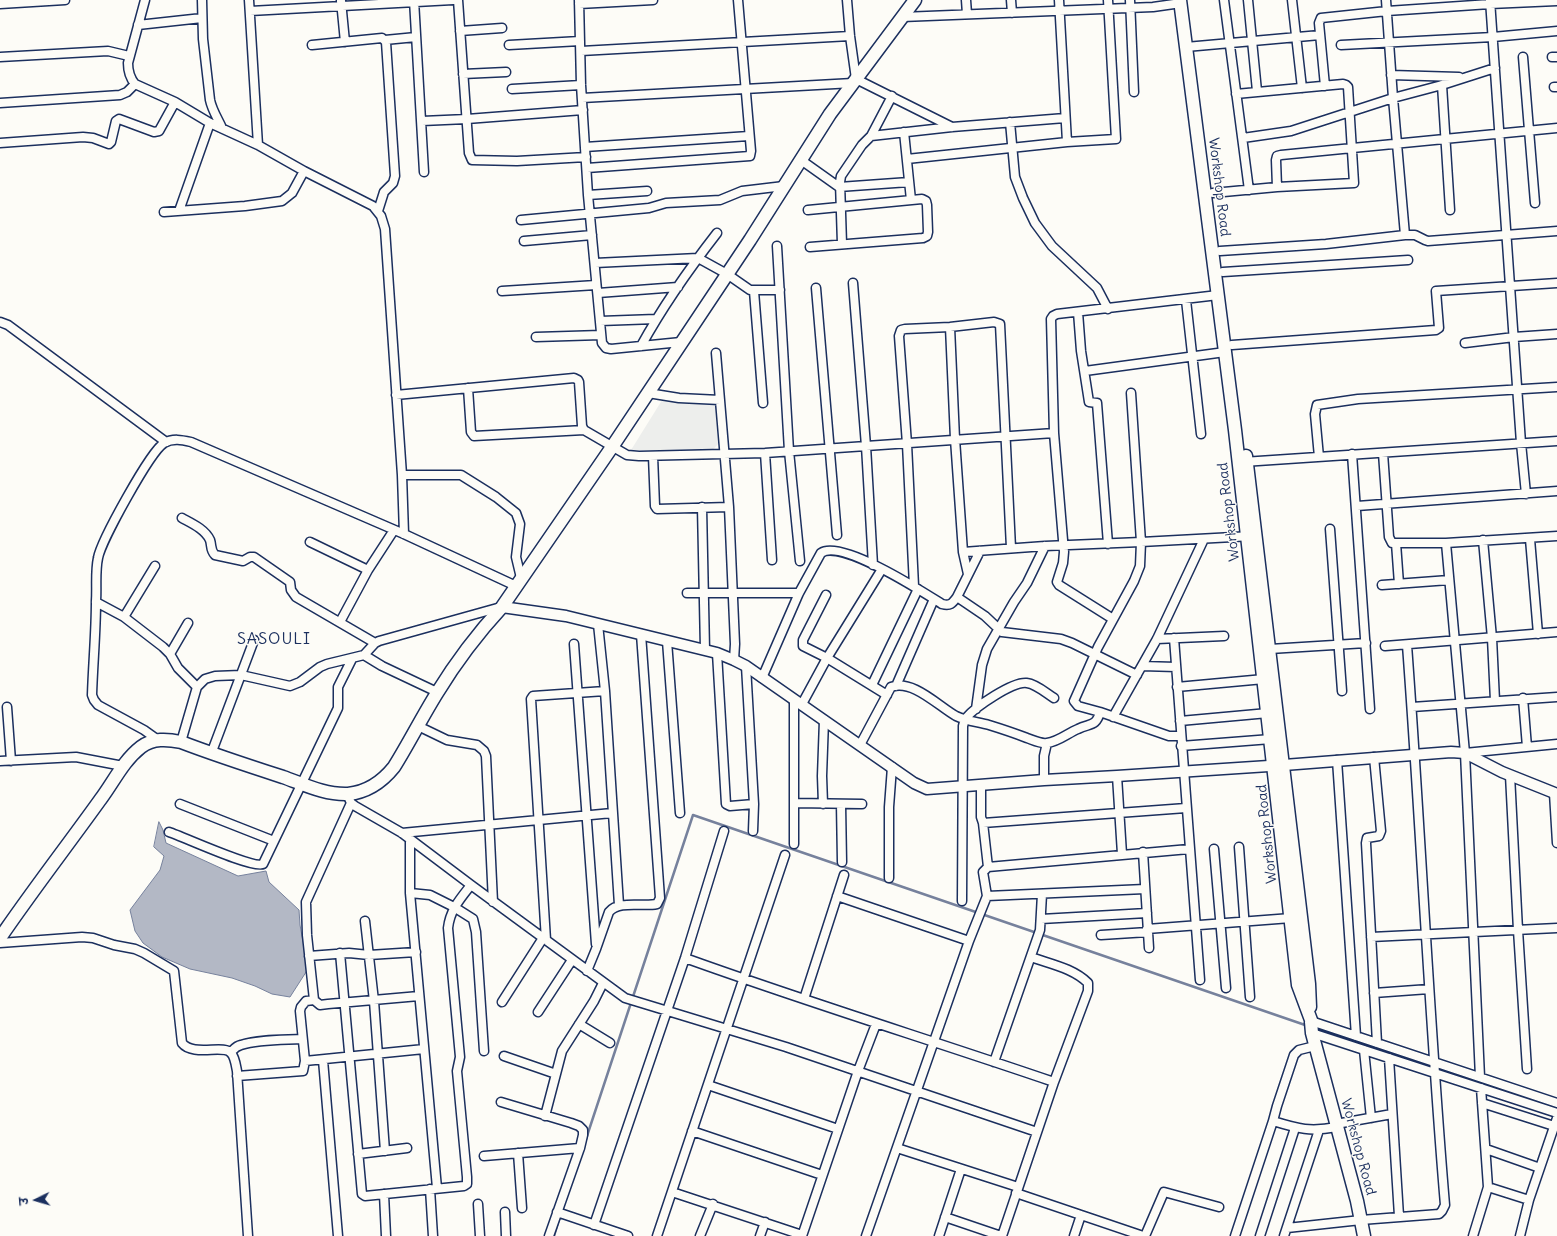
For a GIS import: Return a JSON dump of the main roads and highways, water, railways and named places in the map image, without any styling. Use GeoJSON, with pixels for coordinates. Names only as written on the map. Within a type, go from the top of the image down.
{"type":"FeatureCollection","features":[{"type":"Feature","properties":{"kind":"main road"},"geometry":{"type":"LineString","coordinates":[[0,938],[27,898],[101,799],[123,766],[140,747],[158,740],[181,742],[210,754],[300,784],[349,798],[373,787],[387,776],[394,767],[438,692],[480,632],[502,607],[612,447],[727,274],[830,114],[915,0]]}},
{"type":"Feature","properties":{"kind":"main road","name":"Workshop Road"},"geometry":{"type":"LineString","coordinates":[[1183,1],[1213,194],[1223,272],[1229,349],[1252,536],[1270,649],[1291,918],[1298,985],[1311,1025],[1315,1046],[1337,1125],[1364,1236]]}},
{"type":"Feature","properties":{"kind":"main road","name":"Workshop Road"},"geometry":{"type":"LineString","coordinates":[[1190,46],[1218,295],[1229,349]]}},
{"type":"Feature","properties":{"kind":"main road","name":"Workshop Road"},"geometry":{"type":"LineString","coordinates":[[1252,536],[1264,679],[1271,739],[1279,765],[1309,984],[1311,1025]]}},
{"type":"Feature","properties":{"kind":"waterway"},"geometry":{"type":"LineString","coordinates":[[586,1139],[693,815],[1308,1026]]}},
{"type":"Feature","properties":{"kind":"waterway"},"geometry":{"type":"LineString","coordinates":[[1315,1028],[1557,1109]]}},
{"type":"Feature","properties":{"kind":"waterway"},"geometry":{"type":"LineString","coordinates":[[554,1236],[560,1216]]}},
{"type":"Feature","properties":{"kind":"district","name":"SASOULI"},"geometry":{"type":"Point","coordinates":[274,639]}}]}
